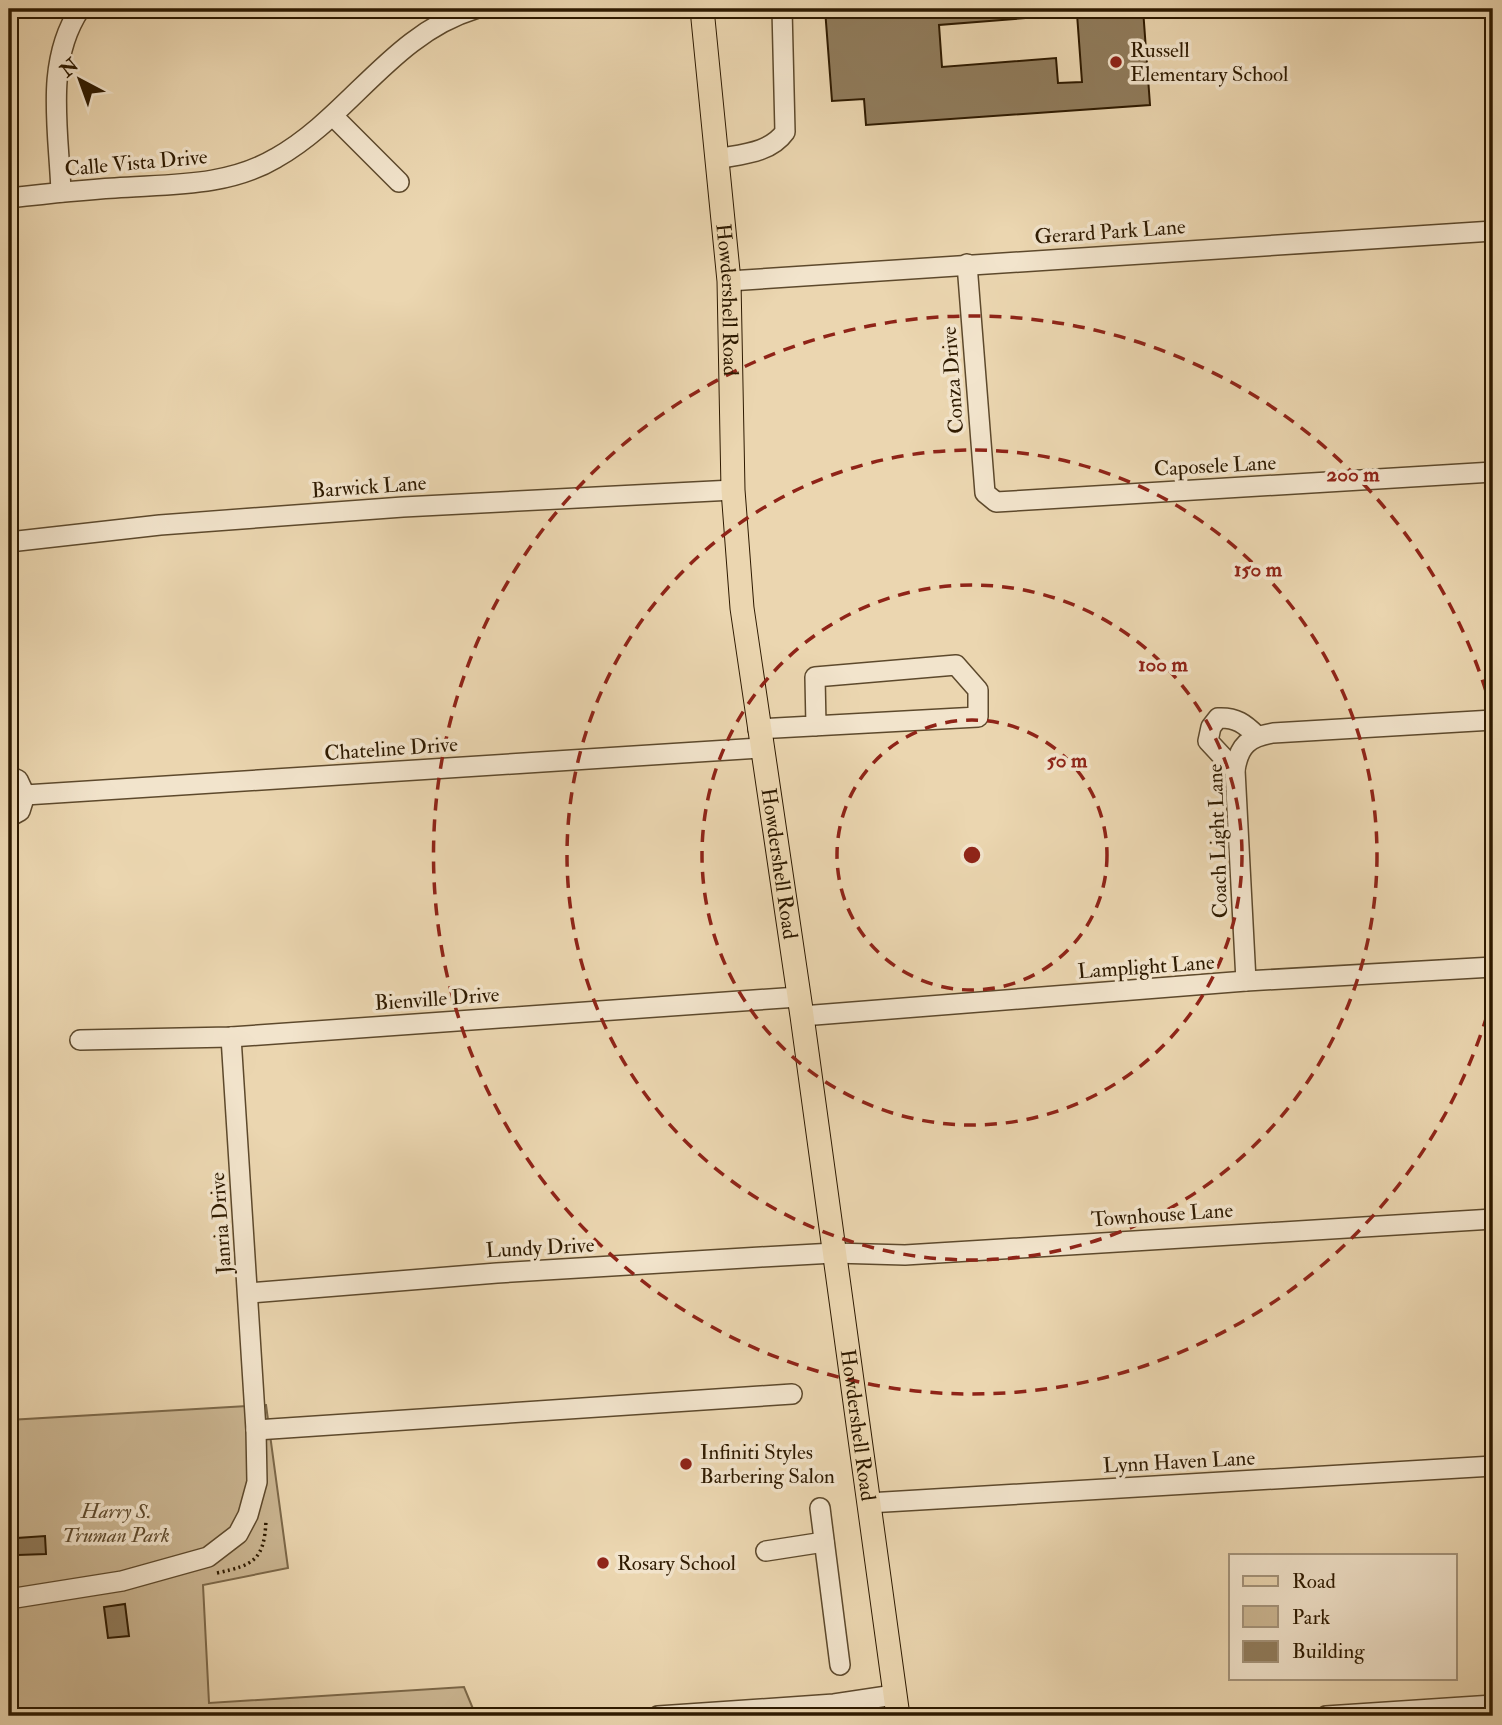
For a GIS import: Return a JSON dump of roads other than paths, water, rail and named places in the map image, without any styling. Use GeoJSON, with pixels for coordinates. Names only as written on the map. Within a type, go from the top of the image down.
{"type":"FeatureCollection","features":[{"type":"Feature","properties":{"kind":"main road","name":"Howdershell Road"},"geometry":{"type":"LineString","coordinates":[[702,9],[729,281],[733,490],[742,608],[896,1705]]}},
{"type":"Feature","properties":{"kind":"street"},"geometry":{"type":"LineString","coordinates":[[61,192],[57,125],[58,62],[80,9]]}},
{"type":"Feature","properties":{"kind":"street","name":"Calle Vista Drive"},"geometry":{"type":"LineString","coordinates":[[9,198],[208,182],[232,176],[275,159],[314,134],[403,48],[445,20],[475,9]]}},
{"type":"Feature","properties":{"kind":"street"},"geometry":{"type":"LineString","coordinates":[[717,159],[765,149],[777,144],[785,132],[782,9]]}},
{"type":"Feature","properties":{"kind":"street"},"geometry":{"type":"LineString","coordinates":[[333,116],[358,137],[399,182]]}},
{"type":"Feature","properties":{"kind":"street","name":"Gerard Park Lane"},"geometry":{"type":"LineString","coordinates":[[729,281],[1493,230]]}},
{"type":"Feature","properties":{"kind":"street","name":"Conza Drive"},"geometry":{"type":"LineString","coordinates":[[967,264],[985,494]]}},
{"type":"Feature","properties":{"kind":"street","name":"Caposele Lane"},"geometry":{"type":"LineString","coordinates":[[985,494],[996,502],[1493,472]]}},
{"type":"Feature","properties":{"kind":"street","name":"Barwick Lane"},"geometry":{"type":"LineString","coordinates":[[9,542],[160,526],[403,507],[733,490]]}},
{"type":"Feature","properties":{"kind":"street","name":"Chateline Drive"},"geometry":{"type":"LineString","coordinates":[[25,795],[759,738],[816,726],[978,717],[978,690],[956,665],[815,677],[816,726]]}},
{"type":"Feature","properties":{"kind":"street"},"geometry":{"type":"LineString","coordinates":[[1235,770],[1208,741],[1211,727],[1218,718],[1230,718],[1245,724],[1257,736],[1493,720]]}},
{"type":"Feature","properties":{"kind":"street","name":"Coach Light Lane"},"geometry":{"type":"LineString","coordinates":[[1247,981],[1235,770],[1237,754],[1246,742],[1257,736]]}},
{"type":"Feature","properties":{"kind":"street"},"geometry":{"type":"LineString","coordinates":[[9,776],[18,780],[25,795],[20,811],[9,817]]}},
{"type":"Feature","properties":{"kind":"street","name":"Lamplight Lane"},"geometry":{"type":"LineString","coordinates":[[800,1007],[1493,967]]}},
{"type":"Feature","properties":{"kind":"street","name":"Bienville Drive"},"geometry":{"type":"LineString","coordinates":[[80,1040],[231,1037],[800,1007]]}},
{"type":"Feature","properties":{"kind":"street","name":"Janria Drive"},"geometry":{"type":"LineString","coordinates":[[9,1599],[122,1581],[208,1557],[237,1534],[248,1516],[257,1482],[256,1430],[231,1037]]}},
{"type":"Feature","properties":{"kind":"street","name":"Townhouse Lane"},"geometry":{"type":"LineString","coordinates":[[834,1253],[905,1255],[1493,1219]]}},
{"type":"Feature","properties":{"kind":"street","name":"Lundy Drive"},"geometry":{"type":"LineString","coordinates":[[249,1293],[497,1273],[834,1253]]}},
{"type":"Feature","properties":{"kind":"street"},"geometry":{"type":"LineString","coordinates":[[256,1430],[792,1394]]}},
{"type":"Feature","properties":{"kind":"street","name":"Lynn Haven Lane"},"geometry":{"type":"LineString","coordinates":[[868,1503],[1493,1466]]}},
{"type":"Feature","properties":{"kind":"street"},"geometry":{"type":"LineString","coordinates":[[820,1508],[840,1665]]}},
{"type":"Feature","properties":{"kind":"street"},"geometry":{"type":"LineString","coordinates":[[766,1551],[824,1542]]}},
{"type":"Feature","properties":{"kind":"street"},"geometry":{"type":"LineString","coordinates":[[658,1716],[834,1704],[896,1705]]}},
{"type":"Feature","properties":{"kind":"street"},"geometry":{"type":"LineString","coordinates":[[1326,1716],[1493,1705]]}},
{"type":"Feature","properties":{"kind":"place","name":"Russell Elementary School"},"geometry":{"type":"Point","coordinates":[1116,62]}},
{"type":"Feature","properties":{"kind":"place","name":"Infiniti Styles Barbering Salon"},"geometry":{"type":"Point","coordinates":[686,1464]}},
{"type":"Feature","properties":{"kind":"place","name":"Rosary School"},"geometry":{"type":"Point","coordinates":[603,1563]}},
{"type":"Feature","properties":{"kind":"park label","name":"Harry S. Truman Park"},"geometry":{"type":"Point","coordinates":[116,1523]}}]}
